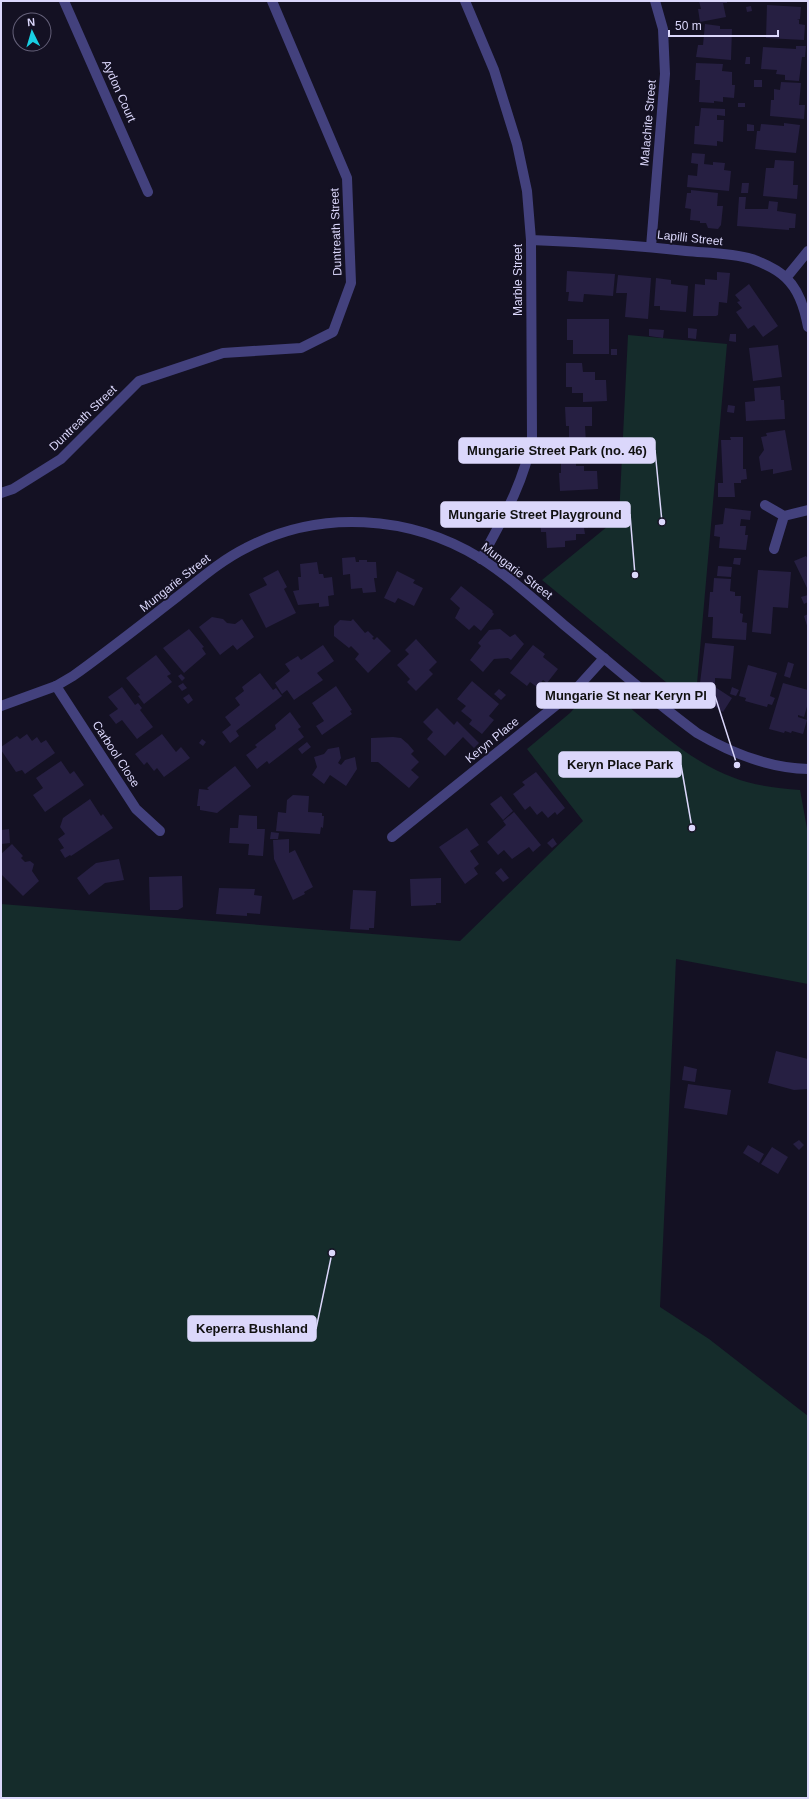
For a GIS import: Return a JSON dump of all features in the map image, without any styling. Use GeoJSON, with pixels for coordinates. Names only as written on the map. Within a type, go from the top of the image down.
{"type":"FeatureCollection","features":[{"type":"Feature","properties":{"kind":"street","name":"Aydon Court"},"geometry":{"type":"LineString","coordinates":[[64,1],[148,192]]}},
{"type":"Feature","properties":{"kind":"street","name":"Duntreath Street"},"geometry":{"type":"LineString","coordinates":[[1,492],[13,489],[61,459],[139,380],[223,353],[301,348],[333,332],[350,283],[347,178],[272,1]]}},
{"type":"Feature","properties":{"kind":"street","name":"Marble Street"},"geometry":{"type":"LineString","coordinates":[[465,1],[494,70],[517,144],[526,191],[531,240],[532,438],[527,462],[506,515],[481,559]]}},
{"type":"Feature","properties":{"kind":"street","name":"Malachite Street"},"geometry":{"type":"LineString","coordinates":[[651,247],[666,68],[662,29],[655,1]]}},
{"type":"Feature","properties":{"kind":"street","name":"Lapilli Street"},"geometry":{"type":"LineString","coordinates":[[531,240],[651,247],[731,255],[751,259],[766,264],[786,278],[799,298],[805,311],[808,327]]}},
{"type":"Feature","properties":{"kind":"street"},"geometry":{"type":"LineString","coordinates":[[786,278],[808,251]]}},
{"type":"Feature","properties":{"kind":"street"},"geometry":{"type":"LineString","coordinates":[[765,505],[784,516],[808,510]]}},
{"type":"Feature","properties":{"kind":"street"},"geometry":{"type":"LineString","coordinates":[[774,549],[784,516]]}},
{"type":"Feature","properties":{"kind":"street","name":"Mungarie Street"},"geometry":{"type":"LineString","coordinates":[[1,706],[56,686],[106,652],[232,556],[253,544],[285,532],[307,527],[346,522],[389,524],[425,532],[462,548],[481,559],[509,580],[683,722],[714,743],[758,761],[808,769]]}},
{"type":"Feature","properties":{"kind":"street","name":"Keryn Place"},"geometry":{"type":"LineString","coordinates":[[392,837],[575,690],[604,658]]}},
{"type":"Feature","properties":{"kind":"street","name":"Carbool Close"},"geometry":{"type":"LineString","coordinates":[[56,686],[136,809],[160,831]]}},
{"type":"Feature","properties":{"kind":"green space"},"geometry":{"type":"Polygon","coordinates":[[[628,335],[727,344],[695,706],[542,580],[619,517],[628,335]]]}},
{"type":"Feature","properties":{"kind":"green space"},"geometry":{"type":"Polygon","coordinates":[[[601,683],[681,749],[716,770],[757,785],[800,790],[808,834],[808,984],[676,959],[660,1307],[709,1339],[808,1416],[808,1798],[1,1798],[1,904],[460,941],[583,821],[527,749],[570,713],[594,687],[601,683]]]}},
{"type":"Feature","properties":{"kind":"building"},"geometry":{"type":"Polygon","coordinates":[[[699,1],[727,1],[727,3],[723,3],[726,17],[700,22],[698,9],[701,9],[699,1]]]}},
{"type":"Feature","properties":{"kind":"building"},"geometry":{"type":"Polygon","coordinates":[[[767,5],[801,7],[800,19],[797,20],[799,20],[799,24],[805,25],[804,40],[766,38],[767,5]]]}},
{"type":"Feature","properties":{"kind":"building"},"geometry":{"type":"Polygon","coordinates":[[[751,6],[752,11],[747,12],[746,7],[751,6]]]}},
{"type":"Feature","properties":{"kind":"building"},"geometry":{"type":"Polygon","coordinates":[[[705,24],[720,26],[720,29],[732,29],[731,60],[696,57],[698,45],[703,45],[705,24]]]}},
{"type":"Feature","properties":{"kind":"building"},"geometry":{"type":"Polygon","coordinates":[[[796,46],[806,46],[805,57],[802,57],[799,81],[785,80],[785,75],[776,74],[777,70],[761,69],[763,47],[796,49],[796,46]]]}},
{"type":"Feature","properties":{"kind":"building"},"geometry":{"type":"Polygon","coordinates":[[[746,57],[750,57],[750,64],[745,64],[746,57]]]}},
{"type":"Feature","properties":{"kind":"building"},"geometry":{"type":"Polygon","coordinates":[[[696,63],[723,64],[722,71],[732,72],[732,85],[735,85],[734,98],[723,97],[723,102],[699,102],[700,80],[695,80],[696,63]]]}},
{"type":"Feature","properties":{"kind":"building"},"geometry":{"type":"Polygon","coordinates":[[[754,80],[762,80],[762,87],[754,87],[754,80]]]}},
{"type":"Feature","properties":{"kind":"building"},"geometry":{"type":"Polygon","coordinates":[[[781,82],[801,83],[799,105],[805,105],[804,119],[770,116],[771,100],[774,100],[774,89],[780,90],[781,82]]]}},
{"type":"Feature","properties":{"kind":"building"},"geometry":{"type":"Polygon","coordinates":[[[738,103],[745,103],[745,107],[738,107],[738,103]]]}},
{"type":"Feature","properties":{"kind":"building"},"geometry":{"type":"Polygon","coordinates":[[[701,108],[725,109],[725,116],[717,115],[717,120],[724,120],[723,142],[717,141],[717,146],[694,144],[695,126],[699,126],[701,108]]]}},
{"type":"Feature","properties":{"kind":"building"},"geometry":{"type":"Polygon","coordinates":[[[784,123],[800,125],[796,153],[755,149],[757,131],[760,131],[761,124],[784,126],[784,123]]]}},
{"type":"Feature","properties":{"kind":"building"},"geometry":{"type":"Polygon","coordinates":[[[747,124],[754,125],[754,131],[747,131],[747,124]]]}},
{"type":"Feature","properties":{"kind":"building"},"geometry":{"type":"Polygon","coordinates":[[[692,153],[705,154],[704,164],[713,165],[713,162],[725,163],[724,170],[731,171],[729,191],[687,187],[688,175],[697,176],[698,164],[691,163],[692,153]]]}},
{"type":"Feature","properties":{"kind":"building"},"geometry":{"type":"Polygon","coordinates":[[[775,160],[794,161],[793,185],[798,185],[797,199],[763,196],[766,168],[774,168],[775,160]]]}},
{"type":"Feature","properties":{"kind":"building"},"geometry":{"type":"Polygon","coordinates":[[[742,183],[749,183],[748,193],[741,193],[742,183]]]}},
{"type":"Feature","properties":{"kind":"building"},"geometry":{"type":"Polygon","coordinates":[[[691,190],[718,193],[717,206],[723,206],[721,225],[718,229],[708,228],[706,223],[700,223],[700,221],[690,220],[691,209],[685,208],[687,193],[691,193],[691,190]]]}},
{"type":"Feature","properties":{"kind":"building"},"geometry":{"type":"Polygon","coordinates":[[[739,197],[746,197],[745,209],[768,209],[769,201],[778,202],[777,211],[796,214],[795,228],[789,228],[789,230],[737,226],[739,197]]]}},
{"type":"Feature","properties":{"kind":"building"},"geometry":{"type":"Polygon","coordinates":[[[567,271],[615,274],[613,296],[584,294],[583,302],[568,301],[569,292],[566,292],[567,271]]]}},
{"type":"Feature","properties":{"kind":"building"},"geometry":{"type":"Polygon","coordinates":[[[717,272],[730,273],[727,303],[719,302],[718,315],[716,316],[693,316],[695,284],[705,285],[705,279],[717,280],[717,272]]]}},
{"type":"Feature","properties":{"kind":"building"},"geometry":{"type":"Polygon","coordinates":[[[618,275],[651,278],[648,319],[625,317],[627,293],[616,293],[618,275]]]}},
{"type":"Feature","properties":{"kind":"building"},"geometry":{"type":"Polygon","coordinates":[[[656,278],[671,280],[671,284],[688,286],[686,312],[660,310],[660,306],[654,306],[656,278]]]}},
{"type":"Feature","properties":{"kind":"building"},"geometry":{"type":"Polygon","coordinates":[[[749,284],[778,326],[763,337],[754,325],[748,329],[736,312],[742,308],[737,302],[740,301],[735,295],[749,284]]]}},
{"type":"Feature","properties":{"kind":"building"},"geometry":{"type":"Polygon","coordinates":[[[567,319],[609,319],[609,354],[573,354],[573,340],[567,340],[567,319]]]}},
{"type":"Feature","properties":{"kind":"building"},"geometry":{"type":"Polygon","coordinates":[[[688,328],[697,329],[696,339],[688,338],[688,328]]]}},
{"type":"Feature","properties":{"kind":"building"},"geometry":{"type":"Polygon","coordinates":[[[649,329],[664,330],[663,338],[649,336],[649,329]]]}},
{"type":"Feature","properties":{"kind":"building"},"geometry":{"type":"Polygon","coordinates":[[[730,334],[736,334],[736,342],[729,341],[730,334]]]}},
{"type":"Feature","properties":{"kind":"building"},"geometry":{"type":"Polygon","coordinates":[[[778,345],[782,377],[753,381],[749,348],[778,345]]]}},
{"type":"Feature","properties":{"kind":"building"},"geometry":{"type":"Polygon","coordinates":[[[611,349],[617,349],[617,355],[611,355],[611,349]]]}},
{"type":"Feature","properties":{"kind":"building"},"geometry":{"type":"Polygon","coordinates":[[[566,363],[582,363],[583,372],[595,372],[595,380],[606,380],[607,401],[583,402],[583,393],[572,393],[572,387],[566,387],[566,363]]]}},
{"type":"Feature","properties":{"kind":"building"},"geometry":{"type":"Polygon","coordinates":[[[780,386],[781,400],[784,400],[785,419],[746,421],[745,402],[755,401],[754,388],[780,386]]]}},
{"type":"Feature","properties":{"kind":"building"},"geometry":{"type":"Polygon","coordinates":[[[728,405],[735,406],[734,413],[727,412],[728,405]]]}},
{"type":"Feature","properties":{"kind":"building"},"geometry":{"type":"Polygon","coordinates":[[[565,407],[592,407],[592,426],[585,426],[586,443],[569,443],[569,426],[566,426],[565,407]]]}},
{"type":"Feature","properties":{"kind":"building"},"geometry":{"type":"Polygon","coordinates":[[[785,430],[792,470],[773,474],[773,469],[761,471],[759,457],[764,450],[761,437],[767,436],[766,433],[785,430]]]}},
{"type":"Feature","properties":{"kind":"building"},"geometry":{"type":"Polygon","coordinates":[[[730,437],[743,437],[743,469],[746,469],[747,479],[741,480],[741,483],[734,483],[735,497],[718,497],[718,483],[723,483],[721,440],[731,440],[730,437]]]}},
{"type":"Feature","properties":{"kind":"building"},"geometry":{"type":"Polygon","coordinates":[[[576,457],[576,466],[584,466],[584,471],[597,471],[598,489],[560,491],[559,473],[561,473],[561,458],[576,457]]]}},
{"type":"Feature","properties":{"kind":"building"},"geometry":{"type":"Polygon","coordinates":[[[725,508],[751,511],[750,520],[741,519],[740,526],[746,526],[745,535],[748,535],[746,550],[719,548],[720,537],[714,536],[715,525],[723,524],[725,508]]]}},
{"type":"Feature","properties":{"kind":"building"},"geometry":{"type":"Polygon","coordinates":[[[587,513],[588,528],[584,528],[585,534],[576,534],[576,540],[565,541],[565,547],[547,548],[546,532],[541,532],[540,516],[587,513]]]}},
{"type":"Feature","properties":{"kind":"building"},"geometry":{"type":"Polygon","coordinates":[[[806,556],[808,559],[808,590],[794,561],[806,556]]]}},
{"type":"Feature","properties":{"kind":"building"},"geometry":{"type":"Polygon","coordinates":[[[355,557],[356,562],[359,562],[359,560],[367,560],[367,562],[376,562],[377,578],[374,578],[376,592],[363,593],[362,588],[351,589],[350,574],[343,575],[342,558],[355,557]]]}},
{"type":"Feature","properties":{"kind":"building"},"geometry":{"type":"Polygon","coordinates":[[[734,558],[741,558],[740,565],[733,564],[734,558]]]}},
{"type":"Feature","properties":{"kind":"building"},"geometry":{"type":"Polygon","coordinates":[[[317,562],[319,574],[323,574],[324,578],[332,577],[334,595],[328,596],[329,606],[319,607],[319,603],[298,605],[293,591],[299,590],[298,577],[301,577],[300,564],[317,562]]]}},
{"type":"Feature","properties":{"kind":"building"},"geometry":{"type":"Polygon","coordinates":[[[718,566],[732,567],[731,577],[717,576],[718,566]]]}},
{"type":"Feature","properties":{"kind":"building"},"geometry":{"type":"Polygon","coordinates":[[[278,570],[287,587],[284,589],[296,613],[266,628],[249,594],[267,585],[263,578],[278,570]]]}},
{"type":"Feature","properties":{"kind":"building"},"geometry":{"type":"Polygon","coordinates":[[[758,570],[791,572],[788,608],[773,607],[771,634],[752,632],[758,570]]]}},
{"type":"Feature","properties":{"kind":"building"},"geometry":{"type":"Polygon","coordinates":[[[397,571],[415,580],[413,583],[423,588],[414,606],[398,598],[395,603],[384,598],[397,571]]]}},
{"type":"Feature","properties":{"kind":"building"},"geometry":{"type":"Polygon","coordinates":[[[714,578],[731,579],[730,591],[735,592],[735,596],[741,596],[740,613],[743,614],[742,622],[747,623],[746,640],[712,638],[713,617],[708,617],[710,592],[713,592],[714,578]]]}},
{"type":"Feature","properties":{"kind":"building"},"geometry":{"type":"Polygon","coordinates":[[[461,586],[493,611],[492,612],[494,614],[481,631],[474,625],[469,630],[455,618],[460,608],[450,599],[461,586]]]}},
{"type":"Feature","properties":{"kind":"building"},"geometry":{"type":"Polygon","coordinates":[[[808,595],[808,602],[804,604],[801,597],[808,595]]]}},
{"type":"Feature","properties":{"kind":"building"},"geometry":{"type":"Polygon","coordinates":[[[808,614],[808,629],[804,616],[808,614]]]}},
{"type":"Feature","properties":{"kind":"building"},"geometry":{"type":"Polygon","coordinates":[[[212,617],[223,619],[227,623],[235,624],[242,619],[254,637],[237,650],[233,645],[220,655],[199,627],[212,617]]]}},
{"type":"Feature","properties":{"kind":"building"},"geometry":{"type":"Polygon","coordinates":[[[353,619],[365,633],[368,631],[374,637],[372,638],[374,640],[377,637],[391,651],[368,673],[355,659],[359,654],[351,646],[349,648],[334,636],[334,626],[340,620],[351,621],[353,619]]]}},
{"type":"Feature","properties":{"kind":"building"},"geometry":{"type":"Polygon","coordinates":[[[189,629],[204,647],[202,648],[206,654],[184,673],[163,648],[189,629]]]}},
{"type":"Feature","properties":{"kind":"building"},"geometry":{"type":"Polygon","coordinates":[[[500,629],[510,637],[515,634],[524,644],[511,660],[508,658],[494,659],[483,672],[470,660],[481,646],[478,643],[489,630],[500,629]]]}},
{"type":"Feature","properties":{"kind":"building"},"geometry":{"type":"Polygon","coordinates":[[[416,639],[437,662],[429,670],[433,674],[416,691],[407,682],[410,679],[397,665],[409,654],[405,650],[416,639]]]}},
{"type":"Feature","properties":{"kind":"building"},"geometry":{"type":"Polygon","coordinates":[[[705,643],[734,646],[731,679],[715,678],[715,684],[700,683],[705,643]]]}},
{"type":"Feature","properties":{"kind":"building"},"geometry":{"type":"Polygon","coordinates":[[[323,645],[334,661],[317,673],[323,680],[294,700],[287,690],[282,694],[275,683],[290,671],[285,664],[298,656],[301,660],[323,645]]]}},
{"type":"Feature","properties":{"kind":"building"},"geometry":{"type":"Polygon","coordinates":[[[533,645],[545,654],[543,657],[558,669],[547,683],[543,680],[537,687],[530,682],[527,686],[510,673],[533,645]]]}},
{"type":"Feature","properties":{"kind":"building"},"geometry":{"type":"Polygon","coordinates":[[[156,655],[171,674],[167,676],[172,682],[144,704],[138,696],[140,695],[126,678],[156,655]]]}},
{"type":"Feature","properties":{"kind":"building"},"geometry":{"type":"Polygon","coordinates":[[[788,662],[794,664],[790,678],[784,676],[788,662]]]}},
{"type":"Feature","properties":{"kind":"building"},"geometry":{"type":"Polygon","coordinates":[[[748,665],[777,673],[770,696],[775,698],[772,705],[768,704],[767,707],[745,701],[746,698],[739,696],[748,665]]]}},
{"type":"Feature","properties":{"kind":"building"},"geometry":{"type":"Polygon","coordinates":[[[260,673],[273,690],[276,688],[282,696],[236,731],[239,736],[230,743],[222,732],[231,725],[225,717],[240,705],[235,698],[244,691],[242,687],[260,673]]]}},
{"type":"Feature","properties":{"kind":"building"},"geometry":{"type":"Polygon","coordinates":[[[181,674],[185,678],[182,681],[178,676],[181,674]]]}},
{"type":"Feature","properties":{"kind":"building"},"geometry":{"type":"Polygon","coordinates":[[[472,681],[499,704],[489,716],[494,720],[482,734],[469,724],[472,720],[461,711],[466,706],[457,699],[472,681]]]}},
{"type":"Feature","properties":{"kind":"building"},"geometry":{"type":"Polygon","coordinates":[[[183,683],[187,688],[182,691],[178,686],[183,683]]]}},
{"type":"Feature","properties":{"kind":"building"},"geometry":{"type":"Polygon","coordinates":[[[783,683],[808,690],[808,703],[804,717],[798,715],[798,717],[807,720],[803,734],[792,731],[791,733],[785,731],[784,733],[769,729],[783,683]]]}},
{"type":"Feature","properties":{"kind":"building"},"geometry":{"type":"Polygon","coordinates":[[[712,685],[732,698],[723,712],[703,698],[712,685]]]}},
{"type":"Feature","properties":{"kind":"building"},"geometry":{"type":"Polygon","coordinates":[[[336,686],[352,710],[350,711],[352,714],[322,735],[316,726],[324,721],[312,703],[336,686]]]}},
{"type":"Feature","properties":{"kind":"building"},"geometry":{"type":"Polygon","coordinates":[[[122,687],[135,705],[138,703],[142,708],[140,710],[153,727],[137,739],[122,720],[116,724],[109,715],[118,709],[108,697],[122,687]]]}},
{"type":"Feature","properties":{"kind":"building"},"geometry":{"type":"Polygon","coordinates":[[[732,687],[739,690],[736,696],[730,694],[732,687]]]}},
{"type":"Feature","properties":{"kind":"building"},"geometry":{"type":"Polygon","coordinates":[[[499,689],[506,695],[501,700],[494,694],[499,689]]]}},
{"type":"Feature","properties":{"kind":"building"},"geometry":{"type":"Polygon","coordinates":[[[189,694],[193,700],[188,704],[183,698],[189,694]]]}},
{"type":"Feature","properties":{"kind":"building"},"geometry":{"type":"Polygon","coordinates":[[[437,708],[454,725],[457,721],[479,743],[474,748],[463,737],[445,756],[427,739],[433,732],[423,722],[437,708]]]}},
{"type":"Feature","properties":{"kind":"building"},"geometry":{"type":"Polygon","coordinates":[[[290,712],[301,727],[298,729],[304,737],[269,764],[267,761],[257,769],[246,755],[257,747],[255,745],[276,729],[275,725],[290,712]]]}},
{"type":"Feature","properties":{"kind":"building"},"geometry":{"type":"Polygon","coordinates":[[[27,734],[32,741],[37,737],[41,743],[46,740],[55,753],[25,774],[22,770],[16,772],[1,750],[1,747],[17,736],[20,739],[27,734]]]}},
{"type":"Feature","properties":{"kind":"building"},"geometry":{"type":"Polygon","coordinates":[[[162,734],[176,752],[181,747],[190,758],[164,777],[157,768],[154,771],[147,762],[144,765],[135,754],[162,734]]]}},
{"type":"Feature","properties":{"kind":"building"},"geometry":{"type":"Polygon","coordinates":[[[371,738],[401,738],[408,744],[414,751],[411,754],[419,762],[411,770],[419,777],[409,788],[378,762],[371,762],[371,738]]]}},
{"type":"Feature","properties":{"kind":"building"},"geometry":{"type":"Polygon","coordinates":[[[202,739],[206,742],[203,746],[199,743],[202,739]]]}},
{"type":"Feature","properties":{"kind":"building"},"geometry":{"type":"Polygon","coordinates":[[[307,742],[311,747],[302,754],[298,749],[307,742]]]}},
{"type":"Feature","properties":{"kind":"building"},"geometry":{"type":"Polygon","coordinates":[[[339,747],[341,758],[338,763],[341,765],[345,760],[355,757],[357,769],[346,786],[330,775],[324,784],[312,775],[317,767],[314,757],[324,754],[328,749],[339,747]]]}},
{"type":"Feature","properties":{"kind":"building"},"geometry":{"type":"Polygon","coordinates":[[[61,761],[70,774],[74,771],[84,785],[45,812],[33,795],[43,788],[36,778],[61,761]]]}},
{"type":"Feature","properties":{"kind":"building"},"geometry":{"type":"Polygon","coordinates":[[[235,766],[251,786],[217,813],[200,810],[200,806],[197,806],[199,789],[209,790],[207,788],[235,766]]]}},
{"type":"Feature","properties":{"kind":"building"},"geometry":{"type":"Polygon","coordinates":[[[536,772],[565,808],[557,815],[555,812],[548,818],[542,811],[537,815],[530,806],[525,810],[513,794],[525,785],[522,782],[536,772]]]}},
{"type":"Feature","properties":{"kind":"building"},"geometry":{"type":"Polygon","coordinates":[[[293,795],[309,796],[308,812],[322,813],[322,816],[324,816],[323,828],[321,827],[320,834],[276,831],[278,812],[286,813],[287,800],[293,795]]]}},
{"type":"Feature","properties":{"kind":"building"},"geometry":{"type":"Polygon","coordinates":[[[501,796],[513,811],[503,820],[490,804],[501,796]]]}},
{"type":"Feature","properties":{"kind":"building"},"geometry":{"type":"Polygon","coordinates":[[[90,799],[101,816],[103,814],[113,828],[71,856],[70,855],[65,858],[60,850],[64,848],[58,839],[65,834],[60,827],[63,818],[90,799]]]}},
{"type":"Feature","properties":{"kind":"building"},"geometry":{"type":"Polygon","coordinates":[[[514,812],[541,845],[533,852],[529,847],[512,859],[504,850],[498,855],[487,842],[506,825],[503,821],[514,812]]]}},
{"type":"Feature","properties":{"kind":"building"},"geometry":{"type":"Polygon","coordinates":[[[239,815],[257,816],[257,829],[265,829],[263,856],[248,855],[249,844],[229,843],[230,828],[238,828],[239,815]]]}},
{"type":"Feature","properties":{"kind":"building"},"geometry":{"type":"Polygon","coordinates":[[[467,828],[479,845],[470,851],[479,864],[474,868],[478,874],[465,884],[439,847],[467,828]]]}},
{"type":"Feature","properties":{"kind":"building"},"geometry":{"type":"Polygon","coordinates":[[[9,829],[10,843],[1,844],[1,830],[9,829]]]}},
{"type":"Feature","properties":{"kind":"building"},"geometry":{"type":"Polygon","coordinates":[[[271,832],[279,833],[278,839],[270,839],[271,832]]]}},
{"type":"Feature","properties":{"kind":"building"},"geometry":{"type":"Polygon","coordinates":[[[553,838],[557,844],[552,848],[547,843],[553,838]]]}},
{"type":"Feature","properties":{"kind":"building"},"geometry":{"type":"Polygon","coordinates":[[[289,839],[289,853],[295,850],[313,887],[304,892],[305,894],[293,900],[274,859],[273,840],[289,839]]]}},
{"type":"Feature","properties":{"kind":"building"},"geometry":{"type":"Polygon","coordinates":[[[12,844],[23,856],[21,858],[25,862],[30,861],[34,864],[32,871],[39,881],[23,896],[1,874],[1,854],[12,844]]]}},
{"type":"Feature","properties":{"kind":"building"},"geometry":{"type":"Polygon","coordinates":[[[119,859],[124,880],[105,883],[89,895],[77,878],[96,863],[119,859]]]}},
{"type":"Feature","properties":{"kind":"building"},"geometry":{"type":"Polygon","coordinates":[[[501,868],[509,878],[503,882],[495,873],[501,868]]]}},
{"type":"Feature","properties":{"kind":"building"},"geometry":{"type":"Polygon","coordinates":[[[182,876],[183,907],[178,910],[150,910],[149,877],[182,876]]]}},
{"type":"Feature","properties":{"kind":"building"},"geometry":{"type":"Polygon","coordinates":[[[441,878],[441,903],[436,903],[436,905],[411,906],[410,879],[441,878]]]}},
{"type":"Feature","properties":{"kind":"building"},"geometry":{"type":"Polygon","coordinates":[[[219,888],[255,889],[254,895],[262,896],[260,914],[247,913],[247,916],[216,914],[219,888]]]}},
{"type":"Feature","properties":{"kind":"building"},"geometry":{"type":"Polygon","coordinates":[[[353,890],[376,891],[374,928],[369,928],[369,930],[350,929],[353,890]]]}},
{"type":"Feature","properties":{"kind":"building"},"geometry":{"type":"Polygon","coordinates":[[[776,1051],[808,1059],[808,1089],[794,1090],[768,1083],[776,1051]]]}},
{"type":"Feature","properties":{"kind":"building"},"geometry":{"type":"Polygon","coordinates":[[[684,1066],[697,1069],[695,1082],[682,1080],[684,1066]]]}},
{"type":"Feature","properties":{"kind":"building"},"geometry":{"type":"Polygon","coordinates":[[[688,1084],[731,1090],[727,1115],[684,1108],[688,1084]]]}},
{"type":"Feature","properties":{"kind":"building"},"geometry":{"type":"Polygon","coordinates":[[[799,1140],[804,1145],[799,1150],[793,1144],[799,1140]]]}},
{"type":"Feature","properties":{"kind":"building"},"geometry":{"type":"Polygon","coordinates":[[[748,1145],[764,1154],[759,1163],[743,1153],[748,1145]]]}},
{"type":"Feature","properties":{"kind":"building"},"geometry":{"type":"Polygon","coordinates":[[[772,1147],[788,1157],[778,1174],[761,1164],[772,1147]]]}},
{"type":"Feature","properties":{"kind":"place","name":"Mungarie Street Park (no. 46)"},"geometry":{"type":"Point","coordinates":[662,522]}},
{"type":"Feature","properties":{"kind":"place","name":"Mungarie Street Playground"},"geometry":{"type":"Point","coordinates":[635,575]}},
{"type":"Feature","properties":{"kind":"place","name":"Mungarie St near Keryn Pl"},"geometry":{"type":"Point","coordinates":[737,765]}},
{"type":"Feature","properties":{"kind":"place","name":"Keryn Place Park"},"geometry":{"type":"Point","coordinates":[692,828]}},
{"type":"Feature","properties":{"kind":"place","name":"Keperra Bushland"},"geometry":{"type":"Point","coordinates":[332,1253]}}]}
